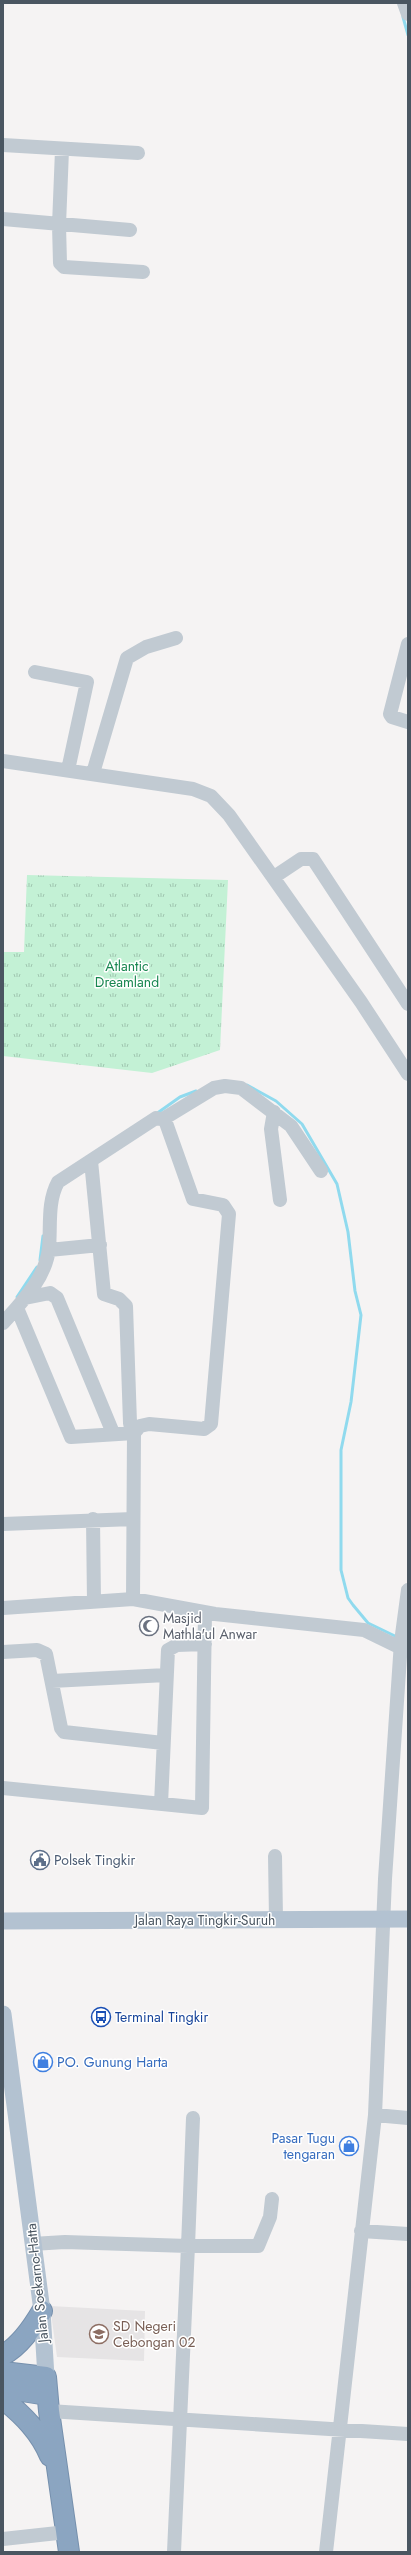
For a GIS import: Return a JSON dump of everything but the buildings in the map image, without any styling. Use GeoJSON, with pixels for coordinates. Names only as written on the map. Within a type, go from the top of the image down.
{"type":"FeatureCollection","features":[{"type":"Feature","properties":{"kind":"highway"},"geometry":{"type":"LineString","coordinates":[[3,2355],[17,2344],[34,2325],[42,2311]]}},
{"type":"Feature","properties":{"kind":"highway"},"geometry":{"type":"LineString","coordinates":[[3,2372],[47,2394]]}},
{"type":"Feature","properties":{"kind":"highway"},"geometry":{"type":"LineString","coordinates":[[3,2388],[47,2394]]}},
{"type":"Feature","properties":{"kind":"highway","name":"Jalan Soekarno-Hatta"},"geometry":{"type":"LineString","coordinates":[[47,2394],[69,2552]]}},
{"type":"Feature","properties":{"kind":"highway"},"geometry":{"type":"LineString","coordinates":[[3,2399],[40,2436],[57,2473]]}},
{"type":"Feature","properties":{"kind":"main road","name":"Jalan Raya Tingkir-Suruh"},"geometry":{"type":"LineString","coordinates":[[3,1921],[408,1919]]}},
{"type":"Feature","properties":{"kind":"main road","name":"Jalan Soekarno-Hatta"},"geometry":{"type":"LineString","coordinates":[[3,2014],[42,2311],[47,2394]]}},
{"type":"Feature","properties":{"kind":"street"},"geometry":{"type":"LineString","coordinates":[[404,3],[408,14]]}},
{"type":"Feature","properties":{"kind":"street"},"geometry":{"type":"LineString","coordinates":[[3,145],[62,150],[138,153]]}},
{"type":"Feature","properties":{"kind":"street"},"geometry":{"type":"LineString","coordinates":[[62,150],[59,226],[60,263],[64,267],[143,272]]}},
{"type":"Feature","properties":{"kind":"street"},"geometry":{"type":"LineString","coordinates":[[3,219],[59,226],[130,230]]}},
{"type":"Feature","properties":{"kind":"street"},"geometry":{"type":"LineString","coordinates":[[93,773],[127,658],[146,647],[176,638]]}},
{"type":"Feature","properties":{"kind":"street"},"geometry":{"type":"LineString","coordinates":[[408,644],[404,676],[390,714],[392,717],[408,722]]}},
{"type":"Feature","properties":{"kind":"street"},"geometry":{"type":"LineString","coordinates":[[35,672],[87,682],[68,770]]}},
{"type":"Feature","properties":{"kind":"street"},"geometry":{"type":"LineString","coordinates":[[3,761],[93,773],[202,792],[229,815],[407,1067]]}},
{"type":"Feature","properties":{"kind":"street"},"geometry":{"type":"LineString","coordinates":[[274,877],[301,859],[308,857],[315,860],[408,1004]]}},
{"type":"Feature","properties":{"kind":"street"},"geometry":{"type":"LineString","coordinates":[[3,1323],[21,1303],[42,1270],[49,1250],[52,1199],[56,1188],[63,1178],[156,1118],[163,1119],[214,1088],[225,1086],[241,1088],[274,1112],[291,1126],[321,1171]]}},
{"type":"Feature","properties":{"kind":"street"},"geometry":{"type":"LineString","coordinates":[[274,1112],[271,1129],[280,1200]]}},
{"type":"Feature","properties":{"kind":"street"},"geometry":{"type":"LineString","coordinates":[[21,1303],[71,1437],[76,1438],[113,1433],[133,1433],[140,1426],[146,1425],[208,1428],[212,1422],[229,1214],[223,1205],[193,1200],[168,1125],[163,1119]]}},
{"type":"Feature","properties":{"kind":"street"},"geometry":{"type":"LineString","coordinates":[[91,1161],[104,1294],[119,1299],[126,1306],[130,1423],[133,1433],[134,1600]]}},
{"type":"Feature","properties":{"kind":"street"},"geometry":{"type":"LineString","coordinates":[[49,1250],[100,1245]]}},
{"type":"Feature","properties":{"kind":"street"},"geometry":{"type":"LineString","coordinates":[[21,1303],[50,1293],[57,1298],[113,1433]]}},
{"type":"Feature","properties":{"kind":"street"},"geometry":{"type":"LineString","coordinates":[[3,1524],[94,1519],[133,1519]]}},
{"type":"Feature","properties":{"kind":"street"},"geometry":{"type":"LineString","coordinates":[[94,1519],[94,1602]]}},
{"type":"Feature","properties":{"kind":"street"},"geometry":{"type":"LineString","coordinates":[[326,2552],[374,2115],[383,1919],[402,1709],[403,1639],[408,1590]]}},
{"type":"Feature","properties":{"kind":"street"},"geometry":{"type":"LineString","coordinates":[[3,1608],[134,1600],[205,1613],[364,1630],[403,1639]]}},
{"type":"Feature","properties":{"kind":"street"},"geometry":{"type":"LineString","coordinates":[[3,1788],[200,1809],[203,1806],[205,1613]]}},
{"type":"Feature","properties":{"kind":"street"},"geometry":{"type":"LineString","coordinates":[[161,1804],[168,1650],[171,1646],[205,1644]]}},
{"type":"Feature","properties":{"kind":"street"},"geometry":{"type":"LineString","coordinates":[[3,1652],[37,1650],[46,1654],[60,1728],[64,1732],[163,1742]]}},
{"type":"Feature","properties":{"kind":"street"},"geometry":{"type":"LineString","coordinates":[[52,1681],[166,1675]]}},
{"type":"Feature","properties":{"kind":"street"},"geometry":{"type":"LineString","coordinates":[[275,1856],[276,1919]]}},
{"type":"Feature","properties":{"kind":"street"},"geometry":{"type":"LineString","coordinates":[[374,2115],[408,2118]]}},
{"type":"Feature","properties":{"kind":"street"},"geometry":{"type":"LineString","coordinates":[[174,2552],[193,2118]]}},
{"type":"Feature","properties":{"kind":"street"},"geometry":{"type":"LineString","coordinates":[[32,2244],[65,2242],[188,2246],[258,2246],[270,2217],[272,2199]]}},
{"type":"Feature","properties":{"kind":"street"},"geometry":{"type":"LineString","coordinates":[[361,2231],[408,2234]]}},
{"type":"Feature","properties":{"kind":"street"},"geometry":{"type":"LineString","coordinates":[[47,2394],[180,2420],[339,2431],[408,2434]]}},
{"type":"Feature","properties":{"kind":"street"},"geometry":{"type":"LineString","coordinates":[[3,2539],[67,2532]]}},
{"type":"Feature","properties":{"kind":"shaded area","name":"SD Negeri Cebongan 02"},"geometry":{"type":"Polygon","coordinates":[[[50,2306],[145,2311],[144,2361],[57,2357],[50,2306]]]}},
{"type":"Feature","properties":{"kind":"green space","name":"Atlantic Dreamland"},"geometry":{"type":"Polygon","coordinates":[[[27,875],[228,880],[220,1050],[152,1073],[3,1056],[3,952],[24,952],[27,875]]]}},
{"type":"Feature","properties":{"kind":"waterway"},"geometry":{"type":"LineString","coordinates":[[403,17],[408,35]]}},
{"type":"Feature","properties":{"kind":"waterway"},"geometry":{"type":"LineString","coordinates":[[247,1085],[276,1101],[302,1124],[337,1184],[348,1232],[355,1291],[361,1315],[351,1402],[341,1450],[341,1570],[348,1598],[368,1623],[397,1637]]}},
{"type":"Feature","properties":{"kind":"waterway"},"geometry":{"type":"LineString","coordinates":[[156,1114],[180,1097],[196,1091]]}},
{"type":"Feature","properties":{"kind":"waterway"},"geometry":{"type":"LineString","coordinates":[[40,1260],[43,1236]]}},
{"type":"Feature","properties":{"kind":"waterway"},"geometry":{"type":"LineString","coordinates":[[17,1297],[37,1267]]}},
{"type":"Feature","properties":{"kind":"place","name":"Masjid Mathla'ul Anwar"},"geometry":{"type":"Point","coordinates":[149,1626]}},
{"type":"Feature","properties":{"kind":"place","name":"Polsek Tingkir"},"geometry":{"type":"Point","coordinates":[40,1860]}},
{"type":"Feature","properties":{"kind":"place","name":"Terminal Tingkir"},"geometry":{"type":"Point","coordinates":[101,2017]}},
{"type":"Feature","properties":{"kind":"place","name":"PO. Gunung Harta"},"geometry":{"type":"Point","coordinates":[43,2062]}},
{"type":"Feature","properties":{"kind":"place","name":"Pasar Tugu tengaran"},"geometry":{"type":"Point","coordinates":[349,2146]}},
{"type":"Feature","properties":{"kind":"place","name":"SD Negeri Cebongan 02"},"geometry":{"type":"Point","coordinates":[99,2334]}}]}
